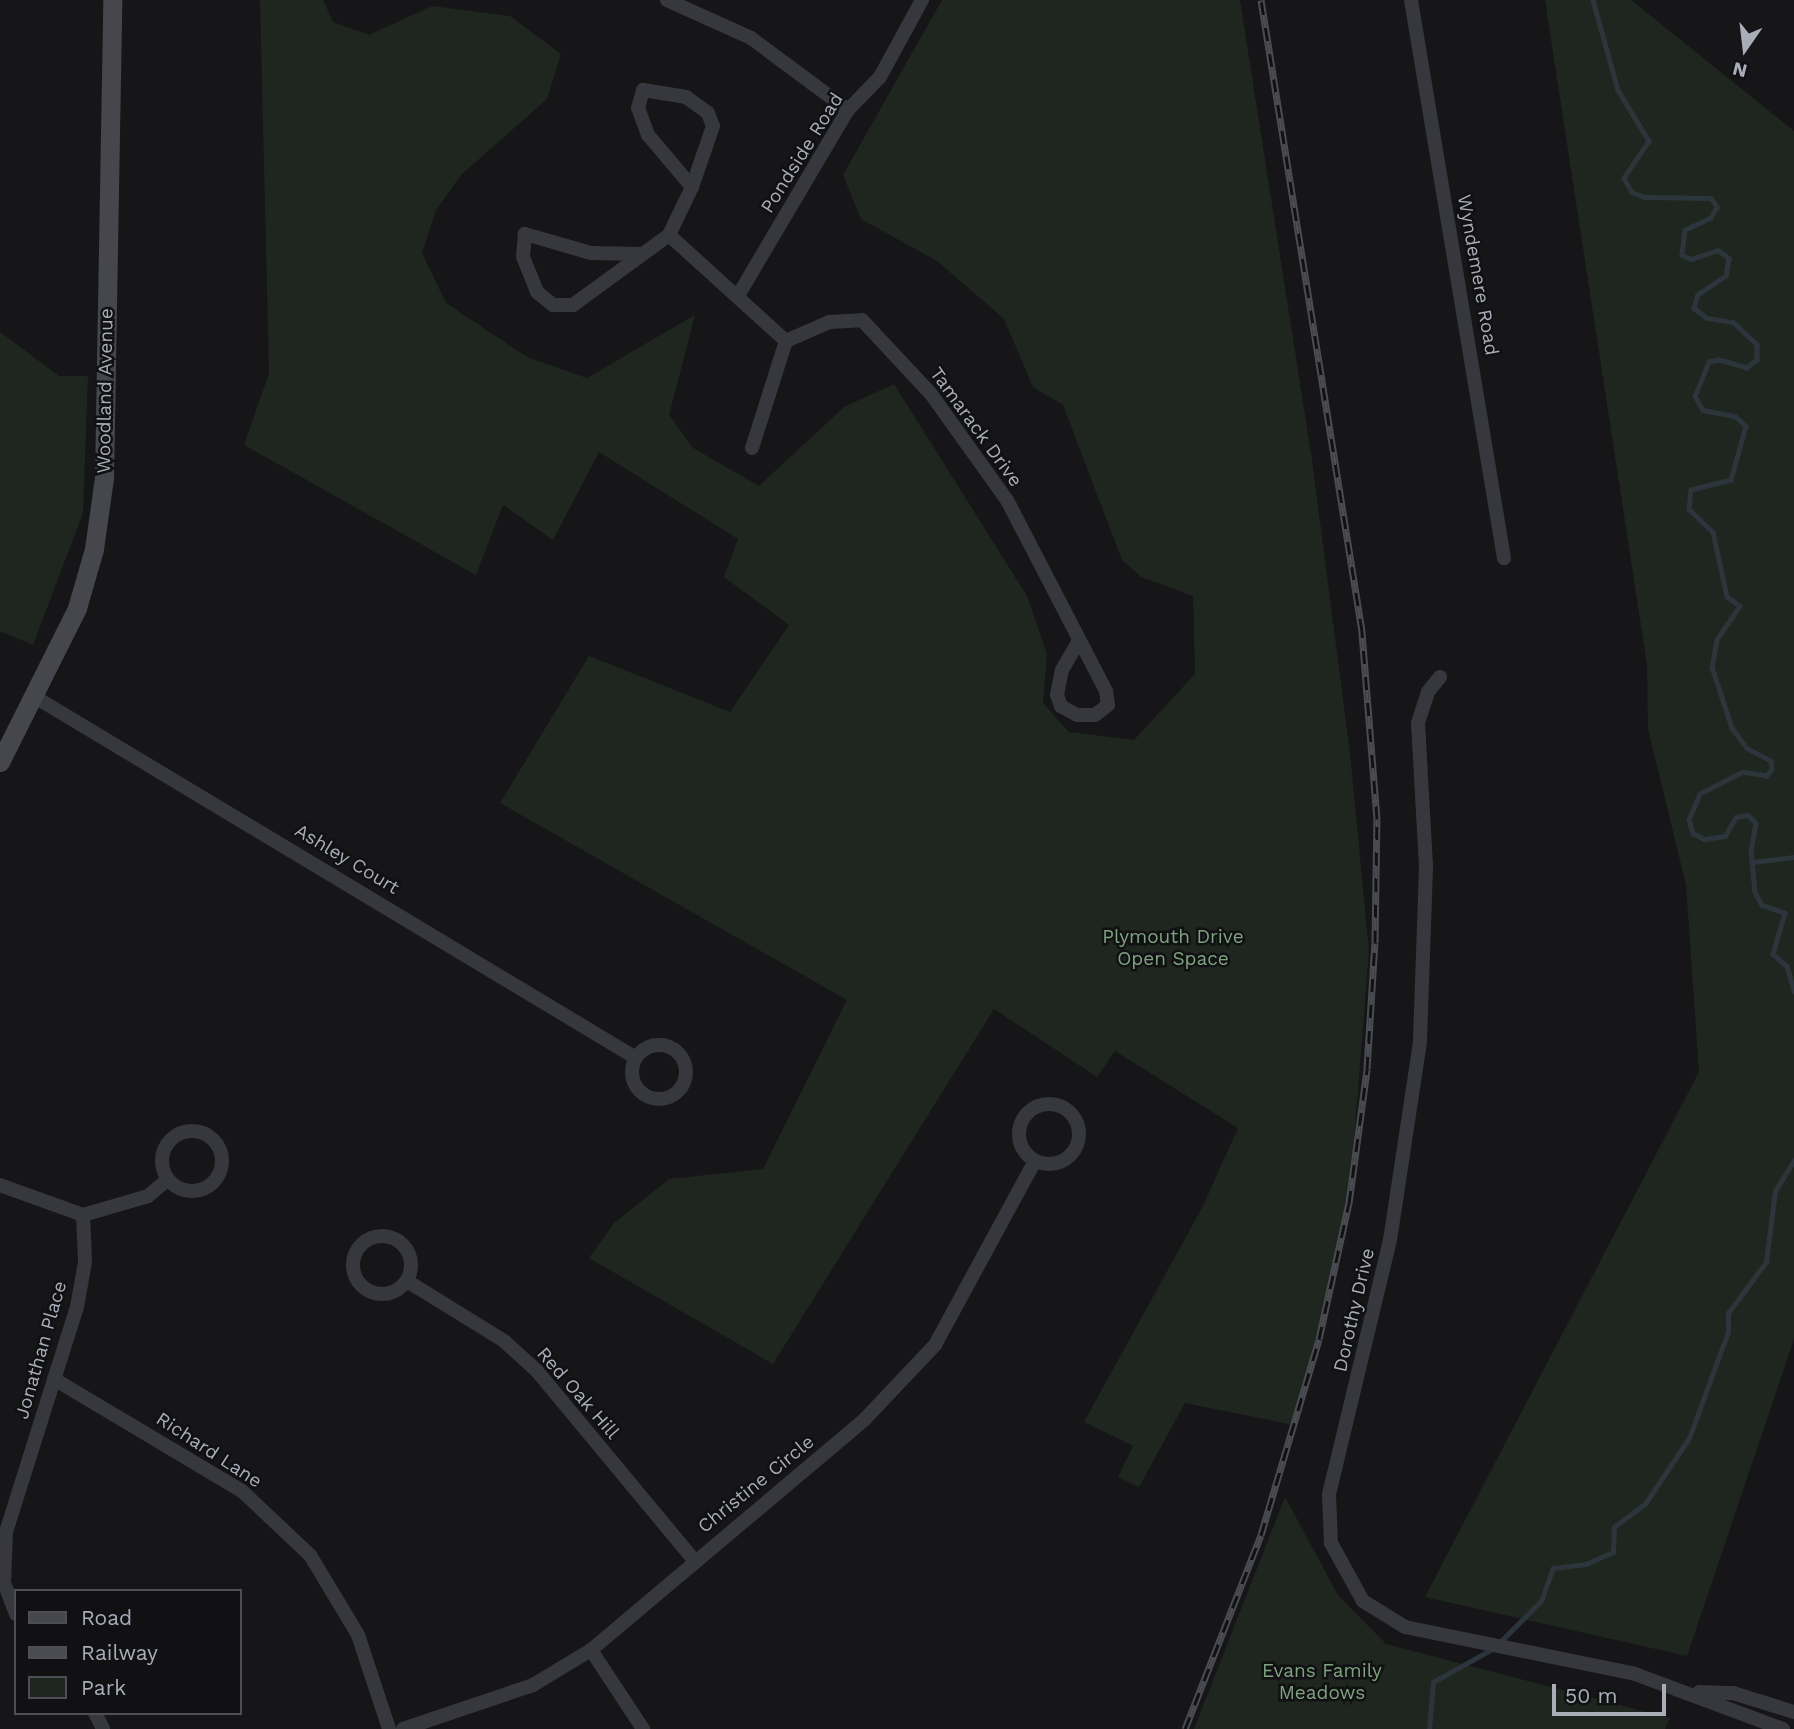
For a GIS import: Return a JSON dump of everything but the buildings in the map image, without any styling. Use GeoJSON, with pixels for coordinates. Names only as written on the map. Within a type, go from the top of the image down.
{"type":"FeatureCollection","features":[{"type":"Feature","properties":{"kind":"street","name":"Woodland Avenue"},"geometry":{"type":"LineString","coordinates":[[0,762],[35,697],[77,608],[93,550],[104,478],[112,0]]}},
{"type":"Feature","properties":{"kind":"street"},"geometry":{"type":"LineString","coordinates":[[667,0],[751,38],[848,110]]}},
{"type":"Feature","properties":{"kind":"street","name":"Pondside Road"},"geometry":{"type":"LineString","coordinates":[[739,294],[848,110],[880,77],[922,0]]}},
{"type":"Feature","properties":{"kind":"street","name":"Wyndemere Road"},"geometry":{"type":"LineString","coordinates":[[1411,0],[1504,558]]}},
{"type":"Feature","properties":{"kind":"street"},"geometry":{"type":"LineString","coordinates":[[640,254],[591,253],[525,234],[523,257],[537,292],[553,305],[573,304],[669,235],[692,187],[713,126],[708,113],[686,97],[643,90],[638,108],[649,135],[692,187]]}},
{"type":"Feature","properties":{"kind":"street"},"geometry":{"type":"LineString","coordinates":[[669,235],[739,294],[786,341],[752,448]]}},
{"type":"Feature","properties":{"kind":"street","name":"Tamarack Drive"},"geometry":{"type":"LineString","coordinates":[[786,341],[829,322],[862,320],[883,337],[1007,500],[1077,642],[1106,691],[1108,705],[1095,715],[1069,710],[1057,695],[1062,670],[1077,642]]}},
{"type":"Feature","properties":{"kind":"street","name":"Dorothy Drive"},"geometry":{"type":"LineString","coordinates":[[1440,677],[1428,692],[1418,723],[1426,868],[1423,1009],[1406,1145],[1328,1517],[1339,1565],[1363,1601],[1405,1627],[1514,1647],[1694,1692],[1783,1729]]}},
{"type":"Feature","properties":{"kind":"street","name":"Ashley Court"},"geometry":{"type":"LineString","coordinates":[[35,697],[636,1058]]}},
{"type":"Feature","properties":{"kind":"street"},"geometry":{"type":"LineString","coordinates":[[1046,1104],[1065,1109],[1078,1125],[1077,1145],[1055,1164],[1035,1161],[1021,1147],[1022,1119],[1046,1104]]}},
{"type":"Feature","properties":{"kind":"street"},"geometry":{"type":"LineString","coordinates":[[203,1133],[218,1145],[220,1174],[205,1189],[185,1191],[168,1179],[163,1152],[175,1136],[203,1133]]}},
{"type":"Feature","properties":{"kind":"street","name":"Christine Circle"},"geometry":{"type":"LineString","coordinates":[[403,1729],[522,1689],[591,1650],[908,1380],[935,1345],[1035,1161]]}},
{"type":"Feature","properties":{"kind":"street"},"geometry":{"type":"LineString","coordinates":[[0,1185],[83,1215],[148,1196],[168,1179]]}},
{"type":"Feature","properties":{"kind":"street","name":"Jonathan Place"},"geometry":{"type":"LineString","coordinates":[[14,1609],[4,1582],[6,1532],[77,1307],[85,1262],[83,1215]]}},
{"type":"Feature","properties":{"kind":"street"},"geometry":{"type":"LineString","coordinates":[[375,1237],[397,1240],[411,1258],[407,1281],[389,1294],[363,1288],[353,1268],[358,1248],[375,1237]]}},
{"type":"Feature","properties":{"kind":"street","name":"Red Oak Hill"},"geometry":{"type":"LineString","coordinates":[[407,1281],[504,1341],[537,1371],[694,1560]]}},
{"type":"Feature","properties":{"kind":"street","name":"Richard Lane"},"geometry":{"type":"LineString","coordinates":[[54,1379],[242,1491],[310,1555],[358,1635],[388,1729]]}},
{"type":"Feature","properties":{"kind":"street"},"geometry":{"type":"LineString","coordinates":[[591,1650],[643,1729]]}},
{"type":"Feature","properties":{"kind":"street","name":"Dorothy Drive"},"geometry":{"type":"LineString","coordinates":[[1694,1692],[1733,1693],[1794,1712]]}},
{"type":"Feature","properties":{"kind":"green space","name":"Plymouth Drive Open Space"},"geometry":{"type":"Polygon","coordinates":[[[260,0],[323,0],[333,22],[369,35],[432,6],[510,16],[561,54],[547,99],[461,175],[436,210],[422,253],[446,303],[527,357],[587,378],[695,315],[669,415],[693,448],[759,486],[844,407],[894,384],[1027,596],[1047,654],[1043,703],[1069,732],[1134,740],[1195,674],[1193,596],[1141,577],[1122,560],[1063,405],[1033,387],[1004,319],[937,261],[861,219],[843,175],[942,0],[1240,0],[1312,460],[1350,753],[1369,951],[1349,1203],[1294,1425],[1185,1403],[1139,1487],[1118,1477],[1133,1446],[1084,1422],[1203,1206],[1238,1128],[1115,1051],[1097,1077],[994,1009],[773,1364],[589,1258],[614,1223],[669,1179],[763,1169],[847,1000],[500,803],[589,656],[730,712],[789,625],[724,577],[738,539],[599,452],[553,540],[503,505],[476,575],[244,445],[269,373],[260,0]]]}},
{"type":"Feature","properties":{"kind":"green space"},"geometry":{"type":"Polygon","coordinates":[[[1545,0],[1631,0],[1794,131],[1794,1339],[1687,1656],[1425,1597],[1699,1072],[1686,885],[1648,729],[1647,665],[1545,0]]]}},
{"type":"Feature","properties":{"kind":"green space"},"geometry":{"type":"Polygon","coordinates":[[[0,332],[59,376],[88,376],[83,513],[33,645],[0,631],[0,332]]]}},
{"type":"Feature","properties":{"kind":"green space","name":"Evans Family Meadows"},"geometry":{"type":"Polygon","coordinates":[[[1285,1497],[1338,1595],[1386,1644],[1670,1718],[1665,1729],[1194,1729],[1285,1497]]]}},
{"type":"Feature","properties":{"kind":"waterway"},"geometry":{"type":"LineString","coordinates":[[1593,0],[1618,90],[1649,141],[1624,178],[1632,192],[1644,197],[1711,198],[1717,207],[1711,218],[1685,230],[1682,255],[1691,259],[1718,250],[1729,258],[1726,276],[1698,295],[1694,308],[1707,318],[1733,322],[1757,344],[1757,360],[1747,368],[1719,360],[1709,362],[1695,396],[1703,410],[1735,416],[1746,426],[1731,480],[1691,490],[1689,509],[1713,532],[1727,596],[1740,606],[1717,640],[1712,667],[1732,728],[1747,748],[1771,761],[1772,769],[1767,776],[1743,772],[1700,794],[1689,820],[1693,833],[1704,839],[1725,836],[1736,817],[1748,815],[1756,823],[1751,851],[1755,892],[1762,905],[1785,913],[1773,954],[1787,966],[1794,991]]}},
{"type":"Feature","properties":{"kind":"waterway"},"geometry":{"type":"LineString","coordinates":[[1753,862],[1794,857]]}},
{"type":"Feature","properties":{"kind":"waterway"},"geometry":{"type":"LineString","coordinates":[[1500,1642],[1541,1601],[1553,1568],[1586,1564],[1613,1552],[1614,1527],[1645,1504],[1689,1438],[1728,1332],[1728,1313],[1766,1262],[1775,1191],[1794,1160]]}},
{"type":"Feature","properties":{"kind":"waterway"},"geometry":{"type":"LineString","coordinates":[[1429,1729],[1433,1682],[1494,1648]]}},
{"type":"Feature","properties":{"kind":"railway"},"geometry":{"type":"LineString","coordinates":[[1185,1729],[1261,1535],[1319,1339],[1349,1203],[1367,1069],[1375,943],[1377,819],[1362,631],[1261,0]]}}]}
